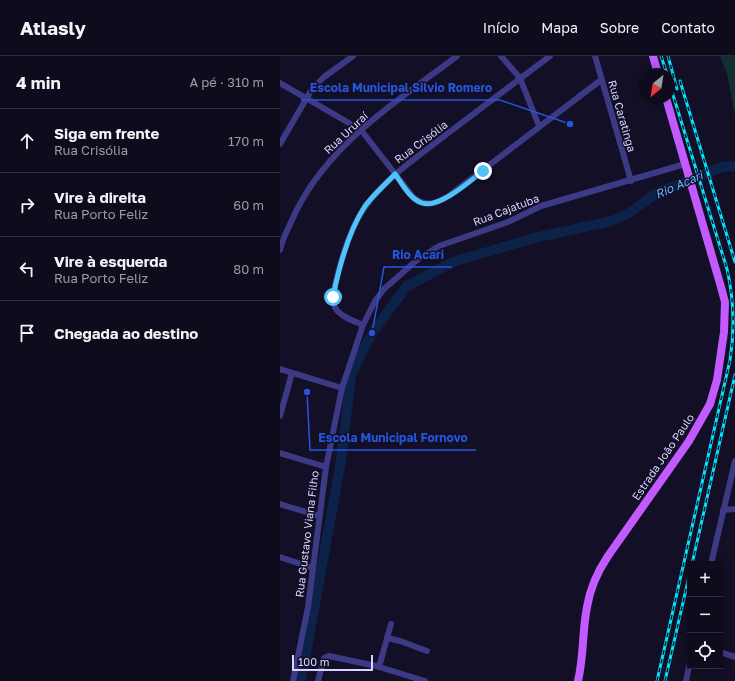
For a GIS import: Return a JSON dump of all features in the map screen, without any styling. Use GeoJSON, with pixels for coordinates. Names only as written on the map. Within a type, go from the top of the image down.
{"type":"FeatureCollection","features":[{"type":"Feature","properties":{"kind":"main road"},"geometry":{"type":"LineString","coordinates":[[653,56],[656,68]]}},
{"type":"Feature","properties":{"kind":"main road","name":"Estrada João Paulo"},"geometry":{"type":"LineString","coordinates":[[578,681],[583,656],[587,606],[595,578],[608,556],[700,424],[710,404],[715,387],[724,332],[725,302],[668,104]]}},
{"type":"Feature","properties":{"kind":"street"},"geometry":{"type":"LineString","coordinates":[[280,144],[306,97],[321,80],[353,56]]}},
{"type":"Feature","properties":{"kind":"street","name":"Rua Ururaí"},"geometry":{"type":"LineString","coordinates":[[280,250],[296,211],[315,178],[341,148],[361,130],[456,56]]}},
{"type":"Feature","properties":{"kind":"street"},"geometry":{"type":"LineString","coordinates":[[501,56],[520,78],[539,126]]}},
{"type":"Feature","properties":{"kind":"street","name":"Rua Crisólia"},"geometry":{"type":"LineString","coordinates":[[363,325],[345,318],[334,308],[333,297],[336,281],[347,246],[363,210],[395,174],[550,56]]}},
{"type":"Feature","properties":{"kind":"street","name":"Rua Caratinga"},"geometry":{"type":"LineString","coordinates":[[595,56],[630,181]]}},
{"type":"Feature","properties":{"kind":"street"},"geometry":{"type":"LineString","coordinates":[[280,82],[361,130],[418,201],[428,204],[456,191],[601,80]]}},
{"type":"Feature","properties":{"kind":"street","name":"Rua Cajatuba"},"geometry":{"type":"LineString","coordinates":[[358,345],[363,325],[375,301],[384,289],[417,260],[439,246],[508,222],[541,206],[686,166]]}},
{"type":"Feature","properties":{"kind":"street","name":"Rua Gustavo Viana Filho"},"geometry":{"type":"LineString","coordinates":[[293,681],[308,607],[326,467],[342,388],[358,345]]}},
{"type":"Feature","properties":{"kind":"street"},"geometry":{"type":"LineString","coordinates":[[280,369],[342,388]]}},
{"type":"Feature","properties":{"kind":"street"},"geometry":{"type":"LineString","coordinates":[[280,416],[292,373]]}},
{"type":"Feature","properties":{"kind":"street"},"geometry":{"type":"LineString","coordinates":[[280,453],[326,467]]}},
{"type":"Feature","properties":{"kind":"street"},"geometry":{"type":"LineString","coordinates":[[712,561],[735,461]]}},
{"type":"Feature","properties":{"kind":"street"},"geometry":{"type":"LineString","coordinates":[[280,504],[319,516]]}},
{"type":"Feature","properties":{"kind":"street"},"geometry":{"type":"LineString","coordinates":[[723,510],[735,509]]}},
{"type":"Feature","properties":{"kind":"street"},"geometry":{"type":"LineString","coordinates":[[280,557],[313,568]]}},
{"type":"Feature","properties":{"kind":"street"},"geometry":{"type":"LineString","coordinates":[[379,667],[390,624]]}},
{"type":"Feature","properties":{"kind":"street"},"geometry":{"type":"LineString","coordinates":[[387,638],[400,640],[427,651]]}},
{"type":"Feature","properties":{"kind":"street"},"geometry":{"type":"LineString","coordinates":[[723,653],[735,657]]}},
{"type":"Feature","properties":{"kind":"street"},"geometry":{"type":"LineString","coordinates":[[318,681],[324,658],[328,656],[379,667],[425,681]]}},
{"type":"Feature","properties":{"kind":"street"},"geometry":{"type":"LineString","coordinates":[[686,681],[689,669]]}},
{"type":"Feature","properties":{"kind":"green space"},"geometry":{"type":"Polygon","coordinates":[[[720,56],[735,56],[735,116],[727,74],[720,56]]]}},
{"type":"Feature","properties":{"kind":"waterway","name":"Rio Acari"},"geometry":{"type":"LineString","coordinates":[[301,681],[341,461],[351,375],[372,333],[407,286],[453,262],[534,238],[612,221],[629,213],[657,193],[722,167],[735,166]]}},
{"type":"Feature","properties":{"kind":"railway"},"geometry":{"type":"LineString","coordinates":[[661,56],[665,68]]}},
{"type":"Feature","properties":{"kind":"railway"},"geometry":{"type":"LineString","coordinates":[[668,56],[677,89]]}},
{"type":"Feature","properties":{"kind":"railway"},"geometry":{"type":"LineString","coordinates":[[680,81],[735,262]]}},
{"type":"Feature","properties":{"kind":"railway"},"geometry":{"type":"LineString","coordinates":[[657,681],[730,360],[733,337],[732,303],[727,269],[675,101]]}},
{"type":"Feature","properties":{"kind":"railway"},"geometry":{"type":"LineString","coordinates":[[693,561],[735,375]]}},
{"type":"Feature","properties":{"kind":"railway"},"geometry":{"type":"LineString","coordinates":[[665,681],[687,585]]}},
{"type":"Feature","properties":{"kind":"place","name":"Escola Municipal Silvio Romero"},"geometry":{"type":"Point","coordinates":[570,124]}},
{"type":"Feature","properties":{"kind":"place","name":"Rio Acari"},"geometry":{"type":"Point","coordinates":[372,333]}},
{"type":"Feature","properties":{"kind":"place","name":"Escola Municipal Fornovo"},"geometry":{"type":"Point","coordinates":[307,392]}},
{"type":"Feature","properties":{"kind":"route"},"geometry":{"type":"LineString","coordinates":[[333,297],[339,268],[352,232],[363,210],[395,174],[414,198],[422,203],[428,204],[442,200],[483,171]]}}]}
